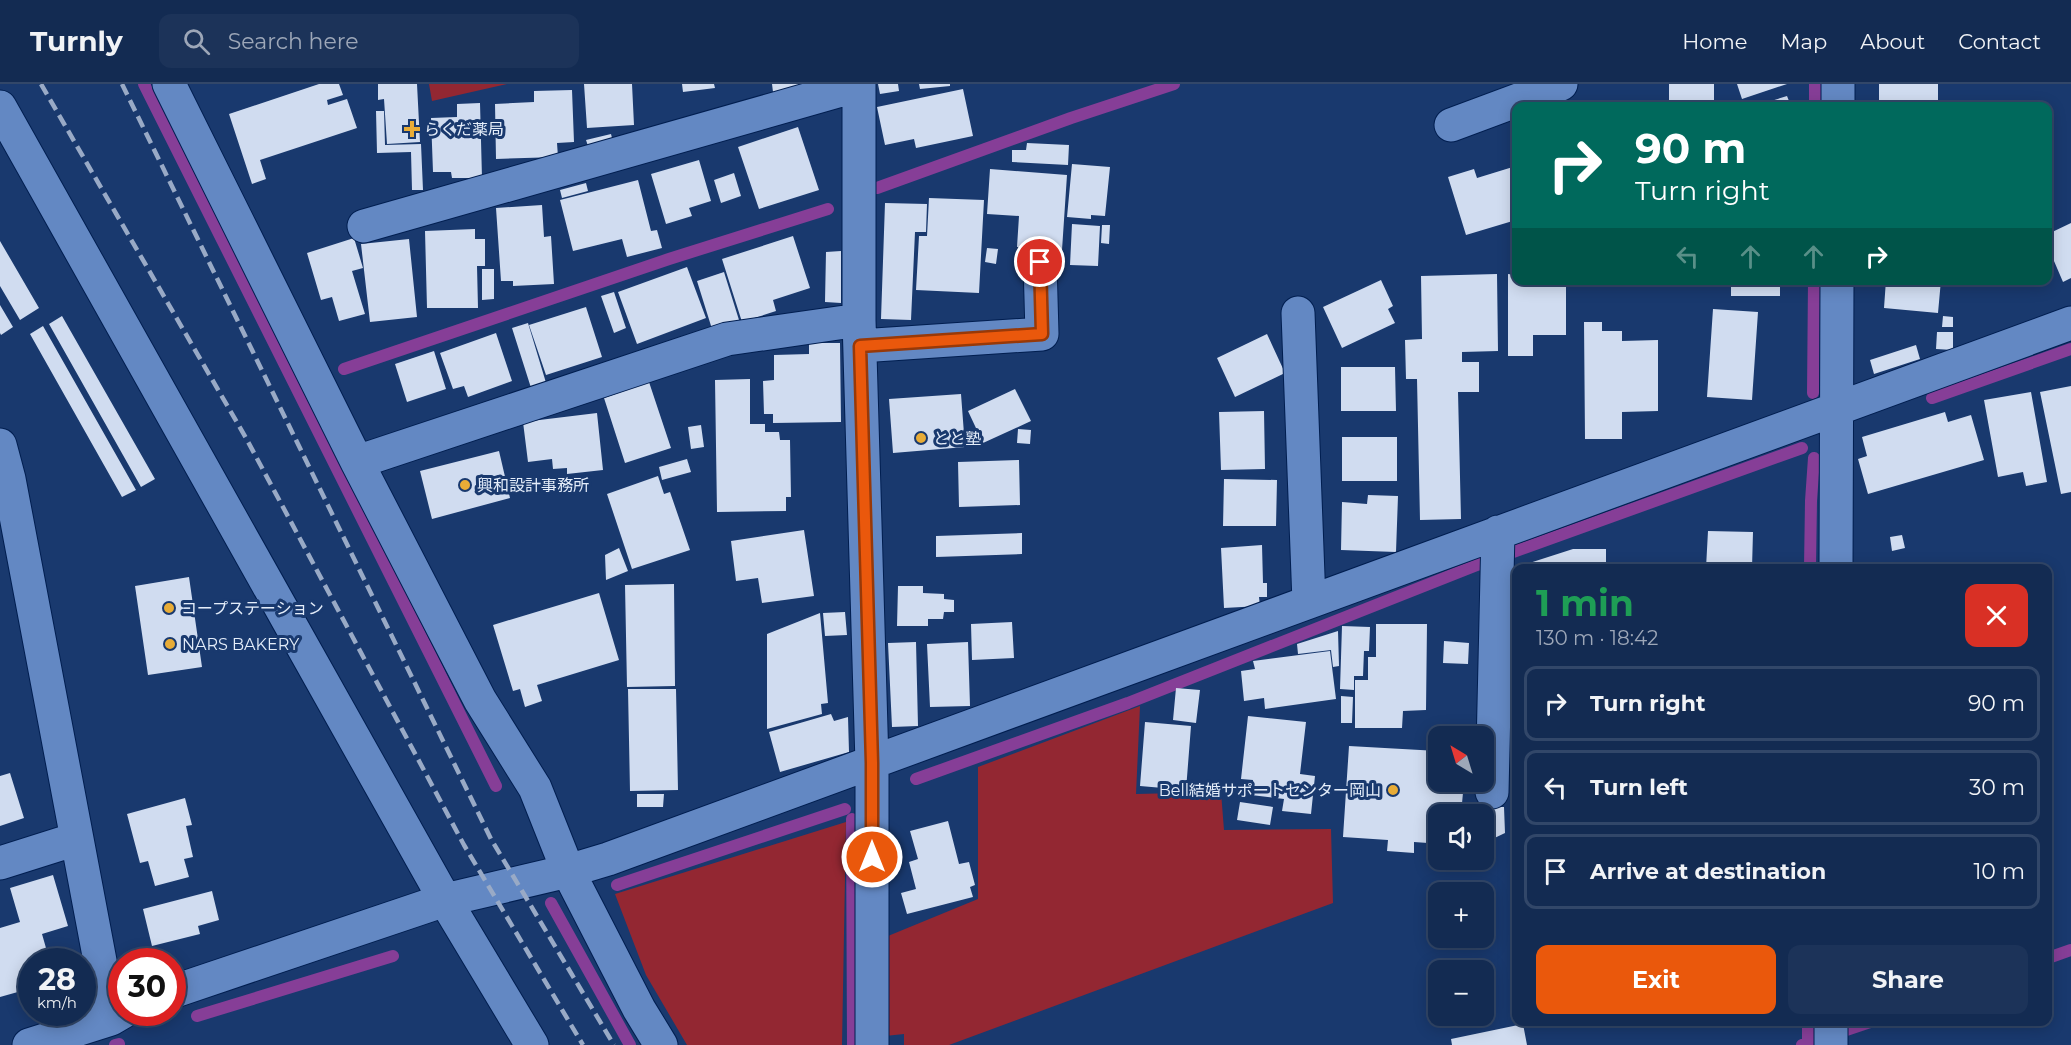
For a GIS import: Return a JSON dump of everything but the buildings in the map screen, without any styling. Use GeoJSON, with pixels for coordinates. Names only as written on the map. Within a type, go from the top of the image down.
{"type":"FeatureCollection","features":[{"type":"Feature","properties":{"kind":"street"},"geometry":{"type":"LineString","coordinates":[[169,84],[357,462],[480,700],[535,788],[568,871],[639,1009],[661,1045]]}},
{"type":"Feature","properties":{"kind":"street"},"geometry":{"type":"LineString","coordinates":[[1451,124],[1562,84]]}},
{"type":"Feature","properties":{"kind":"street"},"geometry":{"type":"LineString","coordinates":[[1838,84],[1838,102]]}},
{"type":"Feature","properties":{"kind":"street"},"geometry":{"type":"LineString","coordinates":[[364,226],[859,85],[860,333],[872,763],[872,1045]]}},
{"type":"Feature","properties":{"kind":"street"},"geometry":{"type":"LineString","coordinates":[[0,107],[445,900],[532,1045]]}},
{"type":"Feature","properties":{"kind":"street"},"geometry":{"type":"LineString","coordinates":[[357,462],[727,339],[860,333],[1042,334],[1040,262]]}},
{"type":"Feature","properties":{"kind":"street"},"geometry":{"type":"LineString","coordinates":[[1836,564],[1837,285]]}},
{"type":"Feature","properties":{"kind":"street"},"geometry":{"type":"LineString","coordinates":[[1298,313],[1309,602]]}},
{"type":"Feature","properties":{"kind":"street"},"geometry":{"type":"LineString","coordinates":[[186,987],[445,900],[568,871],[608,859],[1309,602],[1498,550],[1837,409],[2071,323]]}},
{"type":"Feature","properties":{"kind":"street"},"geometry":{"type":"LineString","coordinates":[[0,445],[10,486],[76,839],[102,1026],[29,1045]]}},
{"type":"Feature","properties":{"kind":"street"},"geometry":{"type":"LineString","coordinates":[[1494,726],[1498,550]]}},
{"type":"Feature","properties":{"kind":"street"},"geometry":{"type":"LineString","coordinates":[[0,863],[76,839]]}},
{"type":"Feature","properties":{"kind":"shaded area"},"geometry":{"type":"Polygon","coordinates":[[[429,84],[507,84],[432,101],[429,84]]]}},
{"type":"Feature","properties":{"kind":"shaded area"},"geometry":{"type":"Polygon","coordinates":[[[1140,706],[1136,794],[1221,792],[1224,830],[1331,829],[1333,903],[949,1045],[904,1045],[904,1034],[885,1036],[888,936],[978,899],[978,767],[1140,706]]]}},
{"type":"Feature","properties":{"kind":"shaded area"},"geometry":{"type":"Polygon","coordinates":[[[846,822],[842,1045],[687,1045],[646,975],[615,894],[846,822]]]}},
{"type":"Feature","properties":{"kind":"waterway"},"geometry":{"type":"LineString","coordinates":[[144,84],[496,786]]}},
{"type":"Feature","properties":{"kind":"waterway"},"geometry":{"type":"LineString","coordinates":[[877,188],[1071,118],[1174,84]]}},
{"type":"Feature","properties":{"kind":"waterway"},"geometry":{"type":"LineString","coordinates":[[1815,84],[1815,102]]}},
{"type":"Feature","properties":{"kind":"waterway"},"geometry":{"type":"LineString","coordinates":[[344,369],[669,259],[828,209]]}},
{"type":"Feature","properties":{"kind":"waterway"},"geometry":{"type":"LineString","coordinates":[[1813,393],[1814,285]]}},
{"type":"Feature","properties":{"kind":"waterway"},"geometry":{"type":"LineString","coordinates":[[1932,398],[2071,349]]}},
{"type":"Feature","properties":{"kind":"waterway"},"geometry":{"type":"LineString","coordinates":[[916,779],[1128,703],[1477,565],[1802,448]]}},
{"type":"Feature","properties":{"kind":"waterway"},"geometry":{"type":"LineString","coordinates":[[1810,564],[1814,458]]}},
{"type":"Feature","properties":{"kind":"waterway"},"geometry":{"type":"LineString","coordinates":[[617,885],[845,809]]}},
{"type":"Feature","properties":{"kind":"waterway"},"geometry":{"type":"LineString","coordinates":[[852,819],[853,1045]]}},
{"type":"Feature","properties":{"kind":"waterway"},"geometry":{"type":"LineString","coordinates":[[551,903],[630,1045]]}},
{"type":"Feature","properties":{"kind":"waterway"},"geometry":{"type":"LineString","coordinates":[[2052,957],[2071,950]]}},
{"type":"Feature","properties":{"kind":"waterway"},"geometry":{"type":"LineString","coordinates":[[197,1016],[393,956]]}},
{"type":"Feature","properties":{"kind":"waterway"},"geometry":{"type":"LineString","coordinates":[[1808,1026],[1808,1045]]}},
{"type":"Feature","properties":{"kind":"waterway"},"geometry":{"type":"LineString","coordinates":[[1802,1045],[1858,1026]]}},
{"type":"Feature","properties":{"kind":"waterway"},"geometry":{"type":"LineString","coordinates":[[115,1045],[119,1044]]}},
{"type":"Feature","properties":{"kind":"railway"},"geometry":{"type":"LineString","coordinates":[[41,84],[246,438],[464,845],[583,1045]]}},
{"type":"Feature","properties":{"kind":"railway"},"geometry":{"type":"LineString","coordinates":[[122,84],[491,839],[614,1045]]}},
{"type":"Feature","properties":{"kind":"place","name":"らくだ薬局"},"geometry":{"type":"Point","coordinates":[412,129]}},
{"type":"Feature","properties":{"kind":"place","name":"とと塾"},"geometry":{"type":"Point","coordinates":[921,438]}},
{"type":"Feature","properties":{"kind":"place","name":"興和設計事務所"},"geometry":{"type":"Point","coordinates":[465,485]}},
{"type":"Feature","properties":{"kind":"place","name":"コープステーション"},"geometry":{"type":"Point","coordinates":[169,608]}},
{"type":"Feature","properties":{"kind":"place","name":"NARS BAKERY"},"geometry":{"type":"Point","coordinates":[170,644]}},
{"type":"Feature","properties":{"kind":"place","name":"Bell結婚サポートセンター岡山"},"geometry":{"type":"Point","coordinates":[1393,790]}},
{"type":"Feature","properties":{"kind":"route"},"geometry":{"type":"LineString","coordinates":[[872,857],[872,763],[860,346],[1042,334],[1040,262]]}}]}
